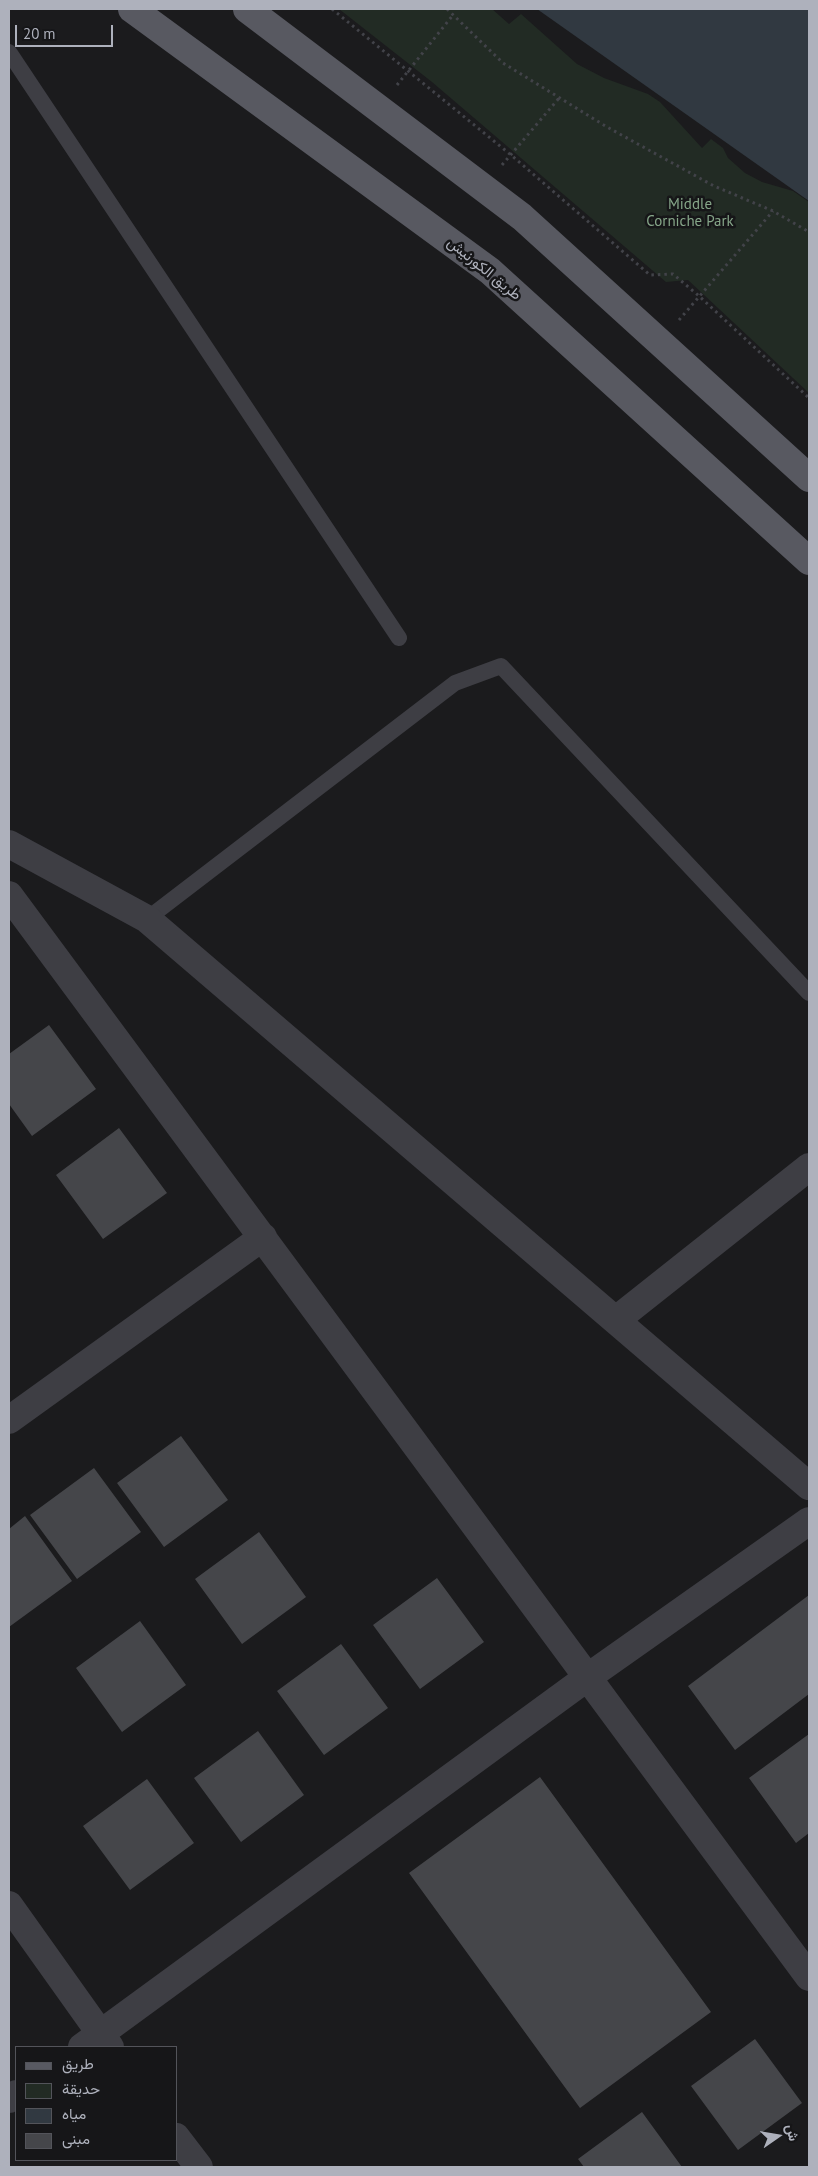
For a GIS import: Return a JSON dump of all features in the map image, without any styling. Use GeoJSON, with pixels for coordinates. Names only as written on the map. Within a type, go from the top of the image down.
{"type":"FeatureCollection","features":[{"type":"Feature","properties":{"kind":"main road","name":"طريق الكورنيش"},"geometry":{"type":"LineString","coordinates":[[132,9],[490,271],[809,561]]}},
{"type":"Feature","properties":{"kind":"main road"},"geometry":{"type":"LineString","coordinates":[[247,9],[522,218],[809,478]]}},
{"type":"Feature","properties":{"kind":"street"},"geometry":{"type":"LineString","coordinates":[[9,844],[147,919],[809,1486]]}},
{"type":"Feature","properties":{"kind":"street"},"geometry":{"type":"LineString","coordinates":[[9,895],[809,1977]]}},
{"type":"Feature","properties":{"kind":"street"},"geometry":{"type":"LineString","coordinates":[[616,1320],[809,1167]]}},
{"type":"Feature","properties":{"kind":"street"},"geometry":{"type":"LineString","coordinates":[[10,1417],[263,1237]]}},
{"type":"Feature","properties":{"kind":"street"},"geometry":{"type":"LineString","coordinates":[[9,1906],[97,2043],[588,1677],[809,1521]]}},
{"type":"Feature","properties":{"kind":"street"},"geometry":{"type":"LineString","coordinates":[[178,2140],[199,2167]]}},
{"type":"Feature","properties":{"kind":"lane"},"geometry":{"type":"LineString","coordinates":[[9,52],[399,638]]}},
{"type":"Feature","properties":{"kind":"lane"},"geometry":{"type":"LineString","coordinates":[[147,919],[455,683],[501,666],[809,993]]}},
{"type":"Feature","properties":{"kind":"path"},"geometry":{"type":"LineString","coordinates":[[332,9],[511,155],[650,275],[673,274],[809,398]]}},
{"type":"Feature","properties":{"kind":"path"},"geometry":{"type":"LineString","coordinates":[[447,9],[503,63],[607,127],[714,186],[773,211],[809,232]]}},
{"type":"Feature","properties":{"kind":"path"},"geometry":{"type":"LineString","coordinates":[[378,108],[453,15]]}},
{"type":"Feature","properties":{"kind":"path"},"geometry":{"type":"LineString","coordinates":[[483,188],[560,97]]}},
{"type":"Feature","properties":{"kind":"path"},"geometry":{"type":"LineString","coordinates":[[660,342],[773,211]]}},
{"type":"Feature","properties":{"kind":"green space","name":"Middle Corniche Park"},"geometry":{"type":"Polygon","coordinates":[[[339,9],[492,9],[509,24],[521,14],[577,64],[604,78],[648,94],[660,102],[702,148],[711,139],[723,148],[728,158],[745,173],[762,182],[793,191],[809,202],[809,393],[688,280],[666,282],[432,82],[339,9]]]}},
{"type":"Feature","properties":{"kind":"water"},"geometry":{"type":"Polygon","coordinates":[[[537,9],[809,9],[809,201],[537,9]]]}},
{"type":"Feature","properties":{"kind":"building"},"geometry":{"type":"Polygon","coordinates":[[[49,1025],[96,1089],[32,1136],[9,1104],[9,1054],[49,1025]]]}},
{"type":"Feature","properties":{"kind":"building"},"geometry":{"type":"Polygon","coordinates":[[[119,1128],[167,1193],[103,1239],[56,1175],[119,1128]]]}},
{"type":"Feature","properties":{"kind":"building"},"geometry":{"type":"Polygon","coordinates":[[[181,1436],[228,1500],[164,1547],[117,1483],[181,1436]]]}},
{"type":"Feature","properties":{"kind":"building"},"geometry":{"type":"Polygon","coordinates":[[[94,1468],[141,1532],[77,1579],[30,1515],[94,1468]]]}},
{"type":"Feature","properties":{"kind":"building"},"geometry":{"type":"Polygon","coordinates":[[[25,1516],[72,1581],[9,1627],[9,1529],[25,1516]]]}},
{"type":"Feature","properties":{"kind":"building"},"geometry":{"type":"Polygon","coordinates":[[[259,1532],[306,1597],[242,1644],[195,1579],[259,1532]]]}},
{"type":"Feature","properties":{"kind":"building"},"geometry":{"type":"Polygon","coordinates":[[[437,1578],[484,1642],[420,1689],[373,1625],[437,1578]]]}},
{"type":"Feature","properties":{"kind":"building"},"geometry":{"type":"Polygon","coordinates":[[[809,1595],[809,1694],[735,1750],[688,1686],[809,1595]]]}},
{"type":"Feature","properties":{"kind":"building"},"geometry":{"type":"Polygon","coordinates":[[[140,1621],[186,1685],[122,1732],[76,1668],[140,1621]]]}},
{"type":"Feature","properties":{"kind":"building"},"geometry":{"type":"Polygon","coordinates":[[[341,1644],[388,1708],[324,1755],[277,1691],[341,1644]]]}},
{"type":"Feature","properties":{"kind":"building"},"geometry":{"type":"Polygon","coordinates":[[[258,1731],[304,1795],[241,1842],[194,1778],[258,1731]]]}},
{"type":"Feature","properties":{"kind":"building"},"geometry":{"type":"Polygon","coordinates":[[[809,1734],[809,1833],[796,1843],[749,1778],[809,1734]]]}},
{"type":"Feature","properties":{"kind":"building"},"geometry":{"type":"Polygon","coordinates":[[[540,1777],[711,2012],[580,2108],[409,1873],[540,1777]]]}},
{"type":"Feature","properties":{"kind":"building"},"geometry":{"type":"Polygon","coordinates":[[[147,1779],[194,1843],[130,1890],[83,1826],[147,1779]]]}},
{"type":"Feature","properties":{"kind":"building"},"geometry":{"type":"Polygon","coordinates":[[[755,2039],[802,2103],[738,2150],[691,2086],[755,2039]]]}},
{"type":"Feature","properties":{"kind":"building"},"geometry":{"type":"Polygon","coordinates":[[[642,2112],[682,2167],[584,2167],[578,2159],[642,2112]]]}}]}
